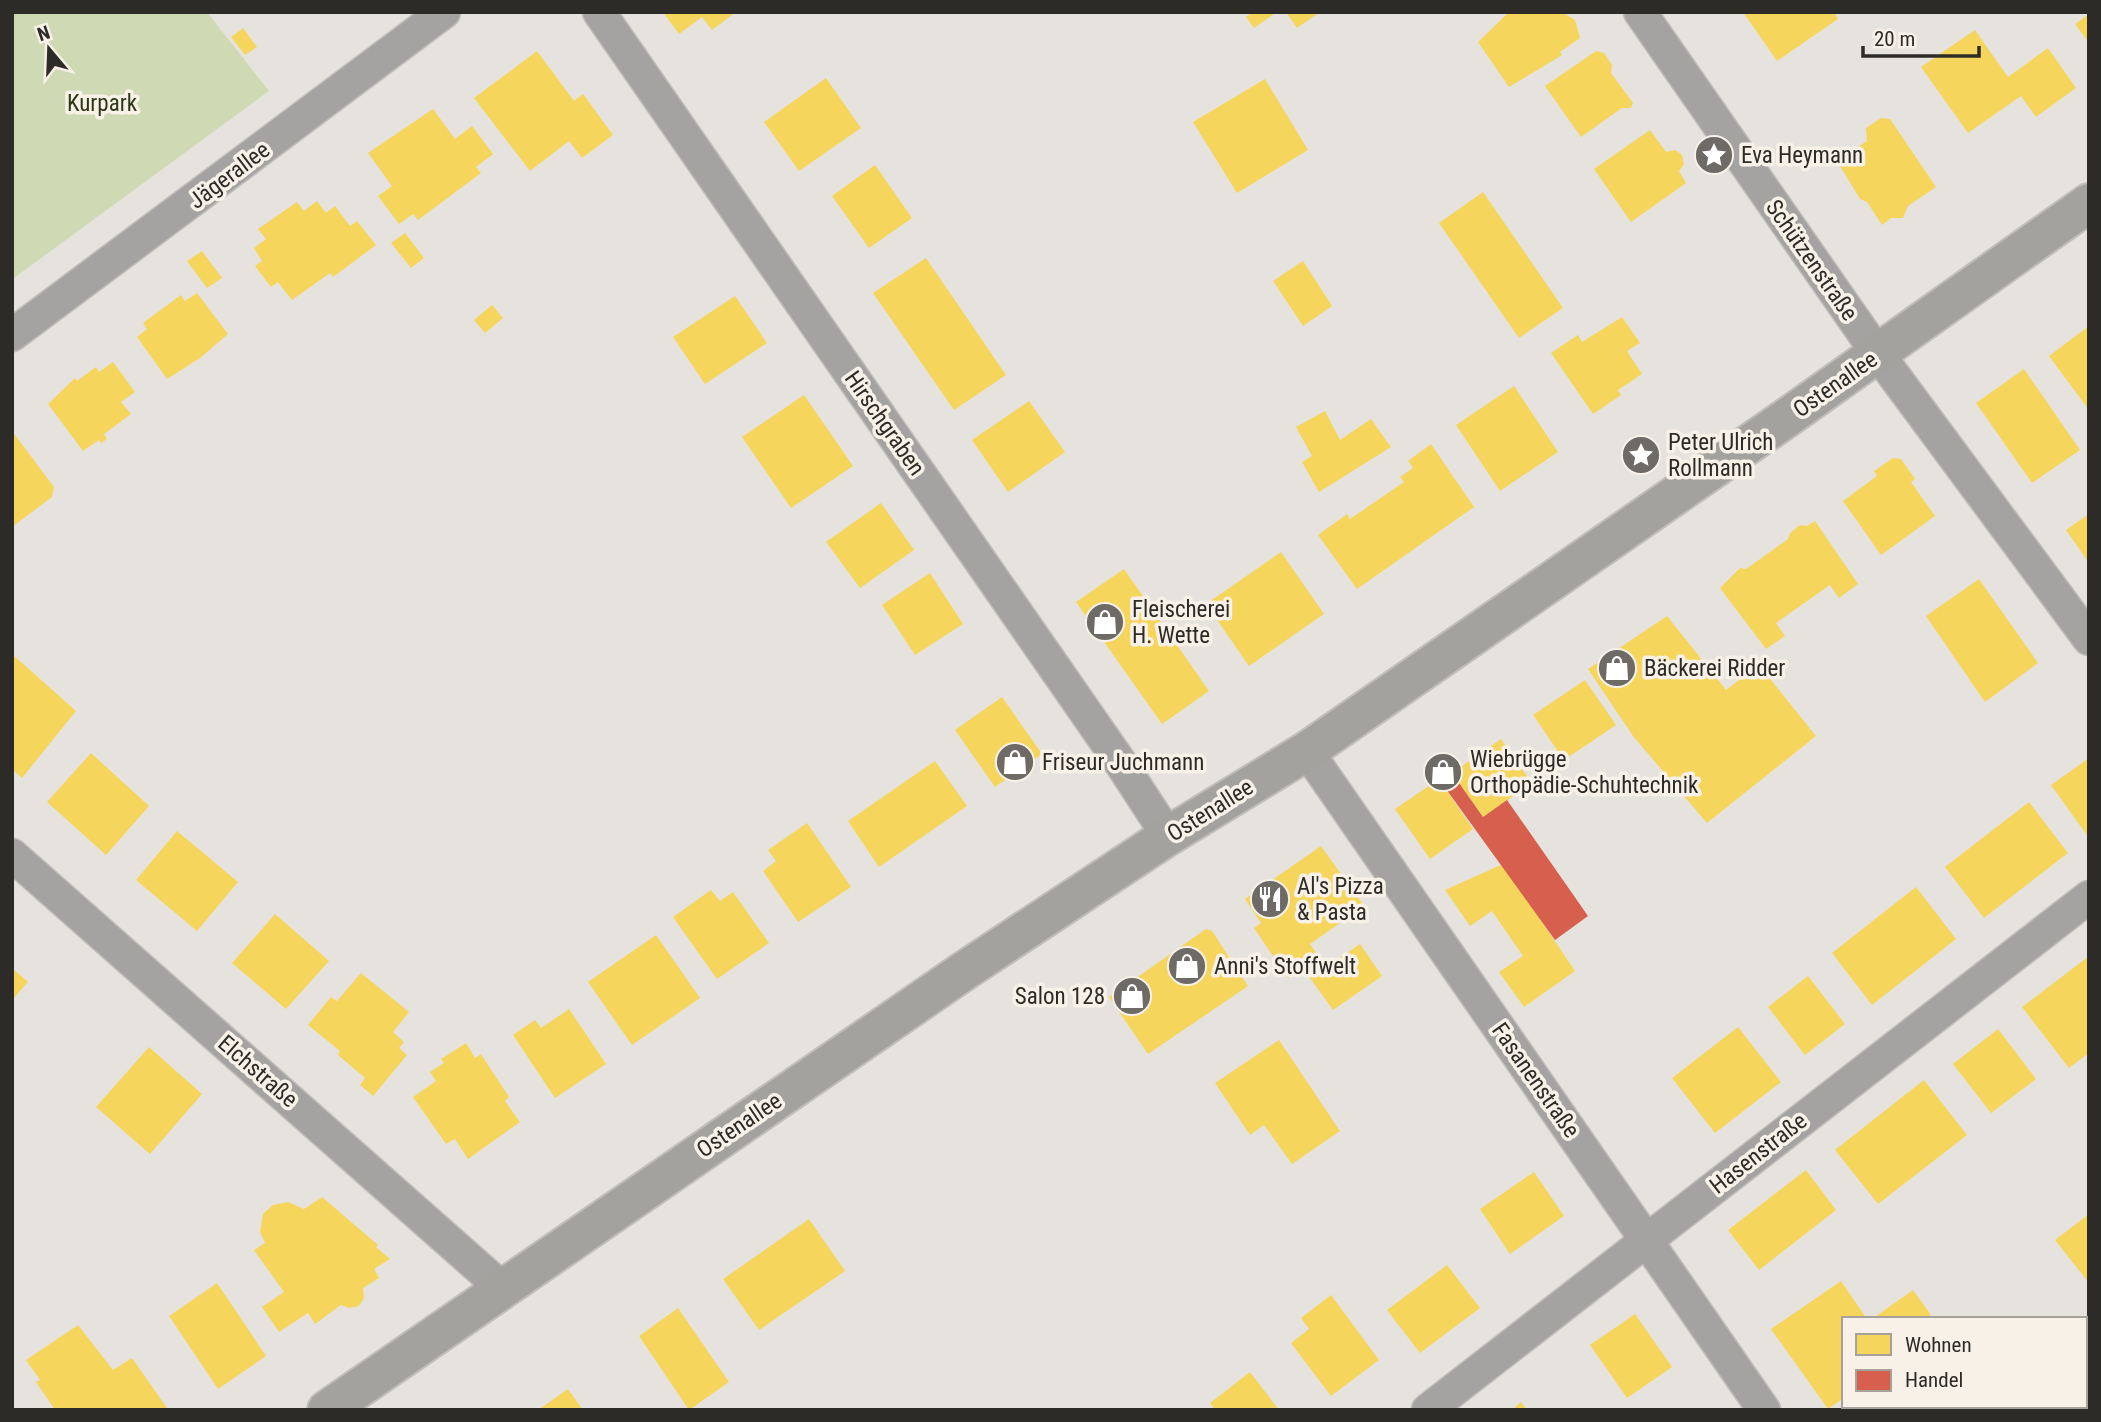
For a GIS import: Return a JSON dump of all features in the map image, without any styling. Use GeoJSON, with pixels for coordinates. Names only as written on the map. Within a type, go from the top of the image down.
{"type":"FeatureCollection","features":[{"type":"Feature","properties":{"kind":"main road","name":"Ostenallee"},"geometry":{"type":"LineString","coordinates":[[327,1410],[502,1288],[1168,836],[1307,751],[1878,354],[2089,203]]}},
{"type":"Feature","properties":{"kind":"street","name":"Jägerallee"},"geometry":{"type":"LineString","coordinates":[[12,335],[444,12]]}},
{"type":"Feature","properties":{"kind":"street","name":"Hirschgraben"},"geometry":{"type":"LineString","coordinates":[[599,12],[1102,736],[1168,836]]}},
{"type":"Feature","properties":{"kind":"street","name":"Schützenstraße"},"geometry":{"type":"LineString","coordinates":[[1640,12],[1878,354],[2089,639]]}},
{"type":"Feature","properties":{"kind":"street","name":"Fasanenstraße"},"geometry":{"type":"LineString","coordinates":[[1307,751],[1648,1238],[1763,1410]]}},
{"type":"Feature","properties":{"kind":"street","name":"Elchstraße"},"geometry":{"type":"LineString","coordinates":[[12,855],[502,1288]]}},
{"type":"Feature","properties":{"kind":"street","name":"Hasenstraße"},"geometry":{"type":"LineString","coordinates":[[1428,1410],[2089,897]]}},
{"type":"Feature","properties":{"kind":"green space","name":"Kurpark"},"geometry":{"type":"Polygon","coordinates":[[[12,12],[207,12],[269,91],[14,278],[12,12]]]}},
{"type":"Feature","properties":{"kind":"building: Wohnen"},"geometry":{"type":"Polygon","coordinates":[[[663,12],[736,12],[712,30],[702,17],[679,34],[663,12]]]}},
{"type":"Feature","properties":{"kind":"building: Wohnen"},"geometry":{"type":"Polygon","coordinates":[[[1253,12],[1277,12],[1254,28],[1246,17],[1253,12]]]}},
{"type":"Feature","properties":{"kind":"building: Wohnen"},"geometry":{"type":"Polygon","coordinates":[[[1286,12],[1320,12],[1297,28],[1286,12]]]}},
{"type":"Feature","properties":{"kind":"building: Wohnen"},"geometry":{"type":"Polygon","coordinates":[[[1509,12],[1562,12],[1575,20],[1580,38],[1560,52],[1562,55],[1509,87],[1478,42],[1509,12]]]}},
{"type":"Feature","properties":{"kind":"building: Wohnen"},"geometry":{"type":"Polygon","coordinates":[[[1743,12],[1834,12],[1838,19],[1777,61],[1743,12]]]}},
{"type":"Feature","properties":{"kind":"building: Wohnen"},"geometry":{"type":"Polygon","coordinates":[[[2089,14],[2089,43],[2075,24],[2089,14]]]}},
{"type":"Feature","properties":{"kind":"building: Wohnen"},"geometry":{"type":"Polygon","coordinates":[[[243,28],[257,47],[245,55],[231,37],[243,28]]]}},
{"type":"Feature","properties":{"kind":"building: Wohnen"},"geometry":{"type":"Polygon","coordinates":[[[1975,30],[2008,77],[2048,48],[2076,88],[2036,117],[2021,96],[1968,133],[1921,67],[1975,30]]]}},
{"type":"Feature","properties":{"kind":"building: Wohnen"},"geometry":{"type":"Polygon","coordinates":[[[537,51],[574,101],[583,94],[613,135],[582,158],[569,141],[530,171],[474,98],[537,51]]]}},
{"type":"Feature","properties":{"kind":"building: Wohnen"},"geometry":{"type":"Polygon","coordinates":[[[1596,51],[1604,53],[1612,65],[1611,73],[1633,103],[1631,108],[1622,108],[1581,137],[1545,86],[1596,51]]]}},
{"type":"Feature","properties":{"kind":"building: Wohnen"},"geometry":{"type":"Polygon","coordinates":[[[826,78],[861,128],[799,171],[764,122],[826,78]]]}},
{"type":"Feature","properties":{"kind":"building: Wohnen"},"geometry":{"type":"Polygon","coordinates":[[[1265,79],[1308,150],[1237,193],[1193,122],[1265,79]]]}},
{"type":"Feature","properties":{"kind":"building: Wohnen"},"geometry":{"type":"Polygon","coordinates":[[[433,109],[455,139],[472,126],[493,154],[476,167],[481,173],[418,220],[413,214],[399,224],[378,196],[392,186],[368,153],[433,109]]]}},
{"type":"Feature","properties":{"kind":"building: Wohnen"},"geometry":{"type":"Polygon","coordinates":[[[1881,118],[1890,119],[1936,187],[1908,206],[1903,218],[1891,218],[1882,225],[1867,202],[1860,199],[1837,161],[1867,141],[1866,128],[1881,118]]]}},
{"type":"Feature","properties":{"kind":"building: Wohnen"},"geometry":{"type":"Polygon","coordinates":[[[1650,130],[1666,152],[1675,150],[1682,155],[1684,164],[1679,171],[1686,183],[1631,222],[1594,169],[1650,130]]]}},
{"type":"Feature","properties":{"kind":"building: Wohnen"},"geometry":{"type":"Polygon","coordinates":[[[875,165],[912,218],[869,248],[832,196],[875,165]]]}},
{"type":"Feature","properties":{"kind":"building: Wohnen"},"geometry":{"type":"Polygon","coordinates":[[[1483,192],[1563,308],[1519,338],[1439,223],[1483,192]]]}},
{"type":"Feature","properties":{"kind":"building: Wohnen"},"geometry":{"type":"Polygon","coordinates":[[[317,201],[326,213],[335,206],[350,226],[357,221],[376,245],[333,277],[330,273],[292,300],[278,282],[271,287],[255,266],[262,261],[254,248],[266,239],[258,229],[297,202],[304,211],[317,201]]]}},
{"type":"Feature","properties":{"kind":"building: Wohnen"},"geometry":{"type":"Polygon","coordinates":[[[405,233],[424,258],[411,268],[391,243],[405,233]]]}},
{"type":"Feature","properties":{"kind":"building: Wohnen"},"geometry":{"type":"Polygon","coordinates":[[[202,251],[222,278],[207,288],[187,261],[202,251]]]}},
{"type":"Feature","properties":{"kind":"building: Wohnen"},"geometry":{"type":"Polygon","coordinates":[[[926,258],[1006,375],[954,410],[873,293],[926,258]]]}},
{"type":"Feature","properties":{"kind":"building: Wohnen"},"geometry":{"type":"Polygon","coordinates":[[[1303,261],[1332,306],[1303,326],[1273,281],[1303,261]]]}},
{"type":"Feature","properties":{"kind":"building: Wohnen"},"geometry":{"type":"Polygon","coordinates":[[[197,293],[228,334],[200,358],[167,379],[137,337],[147,329],[143,323],[181,295],[185,301],[197,293]]]}},
{"type":"Feature","properties":{"kind":"building: Wohnen"},"geometry":{"type":"Polygon","coordinates":[[[735,296],[767,343],[705,384],[673,337],[735,296]]]}},
{"type":"Feature","properties":{"kind":"building: Wohnen"},"geometry":{"type":"Polygon","coordinates":[[[492,305],[503,318],[485,333],[474,320],[492,305]]]}},
{"type":"Feature","properties":{"kind":"building: Wohnen"},"geometry":{"type":"Polygon","coordinates":[[[1622,317],[1640,343],[1627,351],[1642,374],[1618,390],[1621,395],[1593,414],[1551,353],[1578,335],[1582,342],[1622,317]]]}},
{"type":"Feature","properties":{"kind":"building: Wohnen"},"geometry":{"type":"Polygon","coordinates":[[[2089,326],[2089,410],[2049,356],[2089,326]]]}},
{"type":"Feature","properties":{"kind":"building: Wohnen"},"geometry":{"type":"Polygon","coordinates":[[[113,362],[135,392],[121,402],[131,414],[104,434],[107,439],[101,443],[99,440],[83,451],[48,404],[75,378],[77,381],[96,367],[99,372],[113,362]]]}},
{"type":"Feature","properties":{"kind":"building: Wohnen"},"geometry":{"type":"Polygon","coordinates":[[[2024,369],[2080,450],[2032,483],[1976,403],[2024,369]]]}},
{"type":"Feature","properties":{"kind":"building: Wohnen"},"geometry":{"type":"Polygon","coordinates":[[[1514,386],[1558,452],[1500,491],[1456,425],[1514,386]]]}},
{"type":"Feature","properties":{"kind":"building: Wohnen"},"geometry":{"type":"Polygon","coordinates":[[[804,395],[853,466],[791,508],[742,437],[804,395]]]}},
{"type":"Feature","properties":{"kind":"building: Wohnen"},"geometry":{"type":"Polygon","coordinates":[[[1029,401],[1065,452],[1008,492],[972,440],[1029,401]]]}},
{"type":"Feature","properties":{"kind":"building: Wohnen"},"geometry":{"type":"Polygon","coordinates":[[[1325,411],[1340,440],[1371,419],[1391,447],[1319,492],[1302,462],[1312,456],[1296,427],[1325,411]]]}},
{"type":"Feature","properties":{"kind":"building: Wohnen"},"geometry":{"type":"Polygon","coordinates":[[[12,431],[54,487],[52,497],[12,527],[12,431]]]}},
{"type":"Feature","properties":{"kind":"building: Wohnen"},"geometry":{"type":"Polygon","coordinates":[[[1431,444],[1474,507],[1357,589],[1318,535],[1347,514],[1350,519],[1404,482],[1400,477],[1413,468],[1408,461],[1431,444]]]}},
{"type":"Feature","properties":{"kind":"building: Wohnen"},"geometry":{"type":"Polygon","coordinates":[[[1893,458],[1901,459],[1915,479],[1911,482],[1935,516],[1881,555],[1843,501],[1877,476],[1874,471],[1893,458]]]}},
{"type":"Feature","properties":{"kind":"building: Wohnen"},"geometry":{"type":"Polygon","coordinates":[[[881,503],[914,550],[860,588],[826,542],[881,503]]]}},
{"type":"Feature","properties":{"kind":"building: Wohnen"},"geometry":{"type":"Polygon","coordinates":[[[2089,514],[2089,563],[2066,530],[2089,514]]]}},
{"type":"Feature","properties":{"kind":"building: Wohnen"},"geometry":{"type":"Polygon","coordinates":[[[1815,521],[1858,584],[1839,598],[1830,585],[1776,623],[1785,636],[1766,649],[1720,588],[1740,568],[1746,569],[1788,539],[1790,533],[1800,525],[1807,526],[1815,521]]]}},
{"type":"Feature","properties":{"kind":"building: Wohnen"},"geometry":{"type":"Polygon","coordinates":[[[1281,552],[1324,614],[1249,666],[1206,604],[1281,552]]]}},
{"type":"Feature","properties":{"kind":"building: Wohnen"},"geometry":{"type":"Polygon","coordinates":[[[1124,569],[1209,691],[1162,724],[1076,602],[1124,569]]]}},
{"type":"Feature","properties":{"kind":"building: Wohnen"},"geometry":{"type":"Polygon","coordinates":[[[930,573],[963,624],[915,655],[882,605],[930,573]]]}},
{"type":"Feature","properties":{"kind":"building: Wohnen"},"geometry":{"type":"Polygon","coordinates":[[[1979,579],[2038,663],[1985,702],[1926,616],[1979,579]]]}},
{"type":"Feature","properties":{"kind":"building: Wohnen"},"geometry":{"type":"Polygon","coordinates":[[[1667,616],[1726,690],[1759,665],[1816,736],[1707,823],[1633,736],[1588,669],[1667,616]]]}},
{"type":"Feature","properties":{"kind":"building: Wohnen"},"geometry":{"type":"Polygon","coordinates":[[[12,654],[76,711],[22,778],[12,769],[12,654]]]}},
{"type":"Feature","properties":{"kind":"building: Wohnen"},"geometry":{"type":"Polygon","coordinates":[[[1585,680],[1616,725],[1564,760],[1533,715],[1585,680]]]}},
{"type":"Feature","properties":{"kind":"building: Wohnen"},"geometry":{"type":"Polygon","coordinates":[[[1002,697],[1042,754],[995,787],[955,730],[1002,697]]]}},
{"type":"Feature","properties":{"kind":"building: Wohnen"},"geometry":{"type":"Polygon","coordinates":[[[1501,739],[1532,783],[1483,817],[1452,773],[1501,739]]]}},
{"type":"Feature","properties":{"kind":"building: Wohnen"},"geometry":{"type":"Polygon","coordinates":[[[91,753],[149,806],[106,855],[47,802],[91,753]]]}},
{"type":"Feature","properties":{"kind":"building: Wohnen"},"geometry":{"type":"Polygon","coordinates":[[[2089,758],[2089,838],[2051,785],[2089,758]]]}},
{"type":"Feature","properties":{"kind":"building: Wohnen"},"geometry":{"type":"Polygon","coordinates":[[[935,761],[967,806],[879,867],[848,821],[935,761]]]}},
{"type":"Feature","properties":{"kind":"building: Wohnen"},"geometry":{"type":"Polygon","coordinates":[[[1439,779],[1473,829],[1430,859],[1395,809],[1439,779]]]}},
{"type":"Feature","properties":{"kind":"building: Wohnen"},"geometry":{"type":"Polygon","coordinates":[[[2029,802],[2068,853],[1984,918],[1945,867],[2029,802]]]}},
{"type":"Feature","properties":{"kind":"building: Wohnen"},"geometry":{"type":"Polygon","coordinates":[[[807,823],[851,887],[798,922],[763,871],[776,861],[768,850],[807,823]]]}},
{"type":"Feature","properties":{"kind":"building: Wohnen"},"geometry":{"type":"Polygon","coordinates":[[[177,831],[238,882],[197,931],[136,880],[177,831]]]}},
{"type":"Feature","properties":{"kind":"building: Wohnen"},"geometry":{"type":"Polygon","coordinates":[[[1321,846],[1364,906],[1310,944],[1319,957],[1288,978],[1254,928],[1261,923],[1245,899],[1321,846]]]}},
{"type":"Feature","properties":{"kind":"building: Wohnen"},"geometry":{"type":"Polygon","coordinates":[[[1503,864],[1575,971],[1524,1007],[1499,972],[1523,956],[1492,911],[1470,926],[1445,890],[1503,864]]]}},
{"type":"Feature","properties":{"kind":"building: Wohnen"},"geometry":{"type":"Polygon","coordinates":[[[1916,887],[1956,939],[1872,1005],[1832,953],[1916,887]]]}},
{"type":"Feature","properties":{"kind":"building: Wohnen"},"geometry":{"type":"Polygon","coordinates":[[[711,890],[720,901],[733,892],[769,943],[717,979],[673,917],[711,890]]]}},
{"type":"Feature","properties":{"kind":"building: Wohnen"},"geometry":{"type":"Polygon","coordinates":[[[275,914],[329,961],[286,1009],[232,963],[275,914]]]}},
{"type":"Feature","properties":{"kind":"building: Wohnen"},"geometry":{"type":"Polygon","coordinates":[[[1206,929],[1212,931],[1248,986],[1148,1054],[1109,997],[1206,929]]]}},
{"type":"Feature","properties":{"kind":"building: Wohnen"},"geometry":{"type":"Polygon","coordinates":[[[656,935],[700,998],[632,1045],[588,982],[656,935]]]}},
{"type":"Feature","properties":{"kind":"building: Wohnen"},"geometry":{"type":"Polygon","coordinates":[[[1360,944],[1382,976],[1333,1010],[1310,978],[1360,944]]]}},
{"type":"Feature","properties":{"kind":"building: Wohnen"},"geometry":{"type":"Polygon","coordinates":[[[2089,956],[2089,1053],[2069,1068],[2022,1007],[2089,956]]]}},
{"type":"Feature","properties":{"kind":"building: Wohnen"},"geometry":{"type":"Polygon","coordinates":[[[12,968],[28,982],[12,1000],[12,968]]]}},
{"type":"Feature","properties":{"kind":"building: Wohnen"},"geometry":{"type":"Polygon","coordinates":[[[361,973],[409,1012],[393,1032],[404,1042],[399,1048],[407,1055],[373,1096],[360,1085],[365,1078],[338,1055],[340,1051],[308,1025],[331,997],[337,1001],[361,973]]]}},
{"type":"Feature","properties":{"kind":"building: Wohnen"},"geometry":{"type":"Polygon","coordinates":[[[1808,976],[1845,1024],[1805,1055],[1768,1007],[1808,976]]]}},
{"type":"Feature","properties":{"kind":"building: Wohnen"},"geometry":{"type":"Polygon","coordinates":[[[569,1009],[606,1064],[555,1098],[513,1035],[535,1020],[541,1028],[569,1009]]]}},
{"type":"Feature","properties":{"kind":"building: Wohnen"},"geometry":{"type":"Polygon","coordinates":[[[1738,1027],[1781,1082],[1715,1133],[1672,1078],[1738,1027]]]}},
{"type":"Feature","properties":{"kind":"building: Wohnen"},"geometry":{"type":"Polygon","coordinates":[[[1998,1029],[2036,1079],[1991,1113],[1953,1064],[1998,1029]]]}},
{"type":"Feature","properties":{"kind":"building: Wohnen"},"geometry":{"type":"Polygon","coordinates":[[[1279,1040],[1340,1131],[1292,1164],[1264,1125],[1250,1135],[1215,1083],[1279,1040]]]}},
{"type":"Feature","properties":{"kind":"building: Wohnen"},"geometry":{"type":"Polygon","coordinates":[[[466,1043],[475,1058],[481,1054],[509,1097],[505,1101],[520,1122],[468,1159],[455,1139],[446,1144],[413,1097],[436,1081],[430,1072],[444,1063],[441,1059],[466,1043]]]}},
{"type":"Feature","properties":{"kind":"building: Wohnen"},"geometry":{"type":"Polygon","coordinates":[[[149,1047],[202,1094],[150,1154],[96,1107],[149,1047]]]}},
{"type":"Feature","properties":{"kind":"building: Wohnen"},"geometry":{"type":"Polygon","coordinates":[[[1924,1080],[1967,1135],[1878,1204],[1835,1150],[1924,1080]]]}},
{"type":"Feature","properties":{"kind":"building: Wohnen"},"geometry":{"type":"Polygon","coordinates":[[[1806,1170],[1836,1210],[1759,1270],[1728,1230],[1806,1170]]]}},
{"type":"Feature","properties":{"kind":"building: Wohnen"},"geometry":{"type":"Polygon","coordinates":[[[1534,1172],[1564,1216],[1510,1254],[1480,1209],[1534,1172]]]}},
{"type":"Feature","properties":{"kind":"building: Wohnen"},"geometry":{"type":"Polygon","coordinates":[[[322,1197],[378,1245],[376,1247],[390,1259],[374,1269],[379,1278],[363,1288],[364,1298],[359,1306],[349,1308],[341,1305],[315,1324],[308,1313],[279,1332],[262,1307],[284,1292],[254,1250],[265,1243],[260,1232],[263,1214],[273,1205],[288,1202],[304,1209],[322,1197]]]}},
{"type":"Feature","properties":{"kind":"building: Wohnen"},"geometry":{"type":"Polygon","coordinates":[[[2089,1214],[2089,1283],[2055,1240],[2089,1214]]]}},
{"type":"Feature","properties":{"kind":"building: Wohnen"},"geometry":{"type":"Polygon","coordinates":[[[809,1219],[845,1271],[759,1330],[723,1279],[809,1219]]]}},
{"type":"Feature","properties":{"kind":"building: Wohnen"},"geometry":{"type":"Polygon","coordinates":[[[1447,1265],[1480,1308],[1420,1353],[1387,1310],[1447,1265]]]}},
{"type":"Feature","properties":{"kind":"building: Wohnen"},"geometry":{"type":"Polygon","coordinates":[[[1841,1281],[1866,1317],[1842,1317],[1842,1399],[1828,1409],[1771,1329],[1841,1281]]]}},
{"type":"Feature","properties":{"kind":"building: Wohnen"},"geometry":{"type":"Polygon","coordinates":[[[217,1283],[266,1356],[218,1389],[169,1316],[217,1283]]]}},
{"type":"Feature","properties":{"kind":"building: Wohnen"},"geometry":{"type":"Polygon","coordinates":[[[1913,1290],[1931,1315],[1928,1317],[1875,1317],[1913,1290]]]}},
{"type":"Feature","properties":{"kind":"building: Wohnen"},"geometry":{"type":"Polygon","coordinates":[[[1331,1295],[1379,1360],[1331,1396],[1291,1343],[1309,1329],[1301,1318],[1331,1295]]]}},
{"type":"Feature","properties":{"kind":"building: Wohnen"},"geometry":{"type":"Polygon","coordinates":[[[678,1308],[729,1382],[689,1410],[639,1336],[678,1308]]]}},
{"type":"Feature","properties":{"kind":"building: Wohnen"},"geometry":{"type":"Polygon","coordinates":[[[1635,1314],[1672,1367],[1627,1398],[1590,1345],[1635,1314]]]}},
{"type":"Feature","properties":{"kind":"building: Wohnen"},"geometry":{"type":"Polygon","coordinates":[[[78,1325],[113,1370],[132,1358],[167,1408],[55,1410],[36,1382],[40,1380],[26,1360],[78,1325]]]}},
{"type":"Feature","properties":{"kind":"building: Wohnen"},"geometry":{"type":"Polygon","coordinates":[[[1250,1372],[1279,1410],[1215,1410],[1210,1403],[1250,1372]]]}},
{"type":"Feature","properties":{"kind":"building: Wohnen"},"geometry":{"type":"Polygon","coordinates":[[[568,1389],[583,1410],[538,1410],[568,1389]]]}},
{"type":"Feature","properties":{"kind":"building: Wohnen"},"geometry":{"type":"Polygon","coordinates":[[[1521,1402],[1527,1410],[1512,1410],[1521,1402]]]}},
{"type":"Feature","properties":{"kind":"building: Handel"},"geometry":{"type":"Polygon","coordinates":[[[1445,763],[1483,817],[1507,800],[1588,916],[1555,940],[1433,771],[1445,763]]]}},
{"type":"Feature","properties":{"kind":"place","name":"Eva Heymann"},"geometry":{"type":"Point","coordinates":[1714,155]}},
{"type":"Feature","properties":{"kind":"place","name":"Peter Ulrich Rollmann"},"geometry":{"type":"Point","coordinates":[1641,455]}},
{"type":"Feature","properties":{"kind":"place","name":"Fleischerei H. Wette"},"geometry":{"type":"Point","coordinates":[1105,622]}},
{"type":"Feature","properties":{"kind":"place","name":"Bäckerei Ridder"},"geometry":{"type":"Point","coordinates":[1617,668]}},
{"type":"Feature","properties":{"kind":"place","name":"Friseur Juchmann"},"geometry":{"type":"Point","coordinates":[1015,762]}},
{"type":"Feature","properties":{"kind":"place","name":"Wiebrügge Orthopädie-Schuhtechnik"},"geometry":{"type":"Point","coordinates":[1443,772]}},
{"type":"Feature","properties":{"kind":"place","name":"Al's Pizza & Pasta"},"geometry":{"type":"Point","coordinates":[1270,899]}},
{"type":"Feature","properties":{"kind":"place","name":"Anni's Stoffwelt"},"geometry":{"type":"Point","coordinates":[1187,966]}},
{"type":"Feature","properties":{"kind":"place","name":"Salon 128"},"geometry":{"type":"Point","coordinates":[1132,996]}}]}
